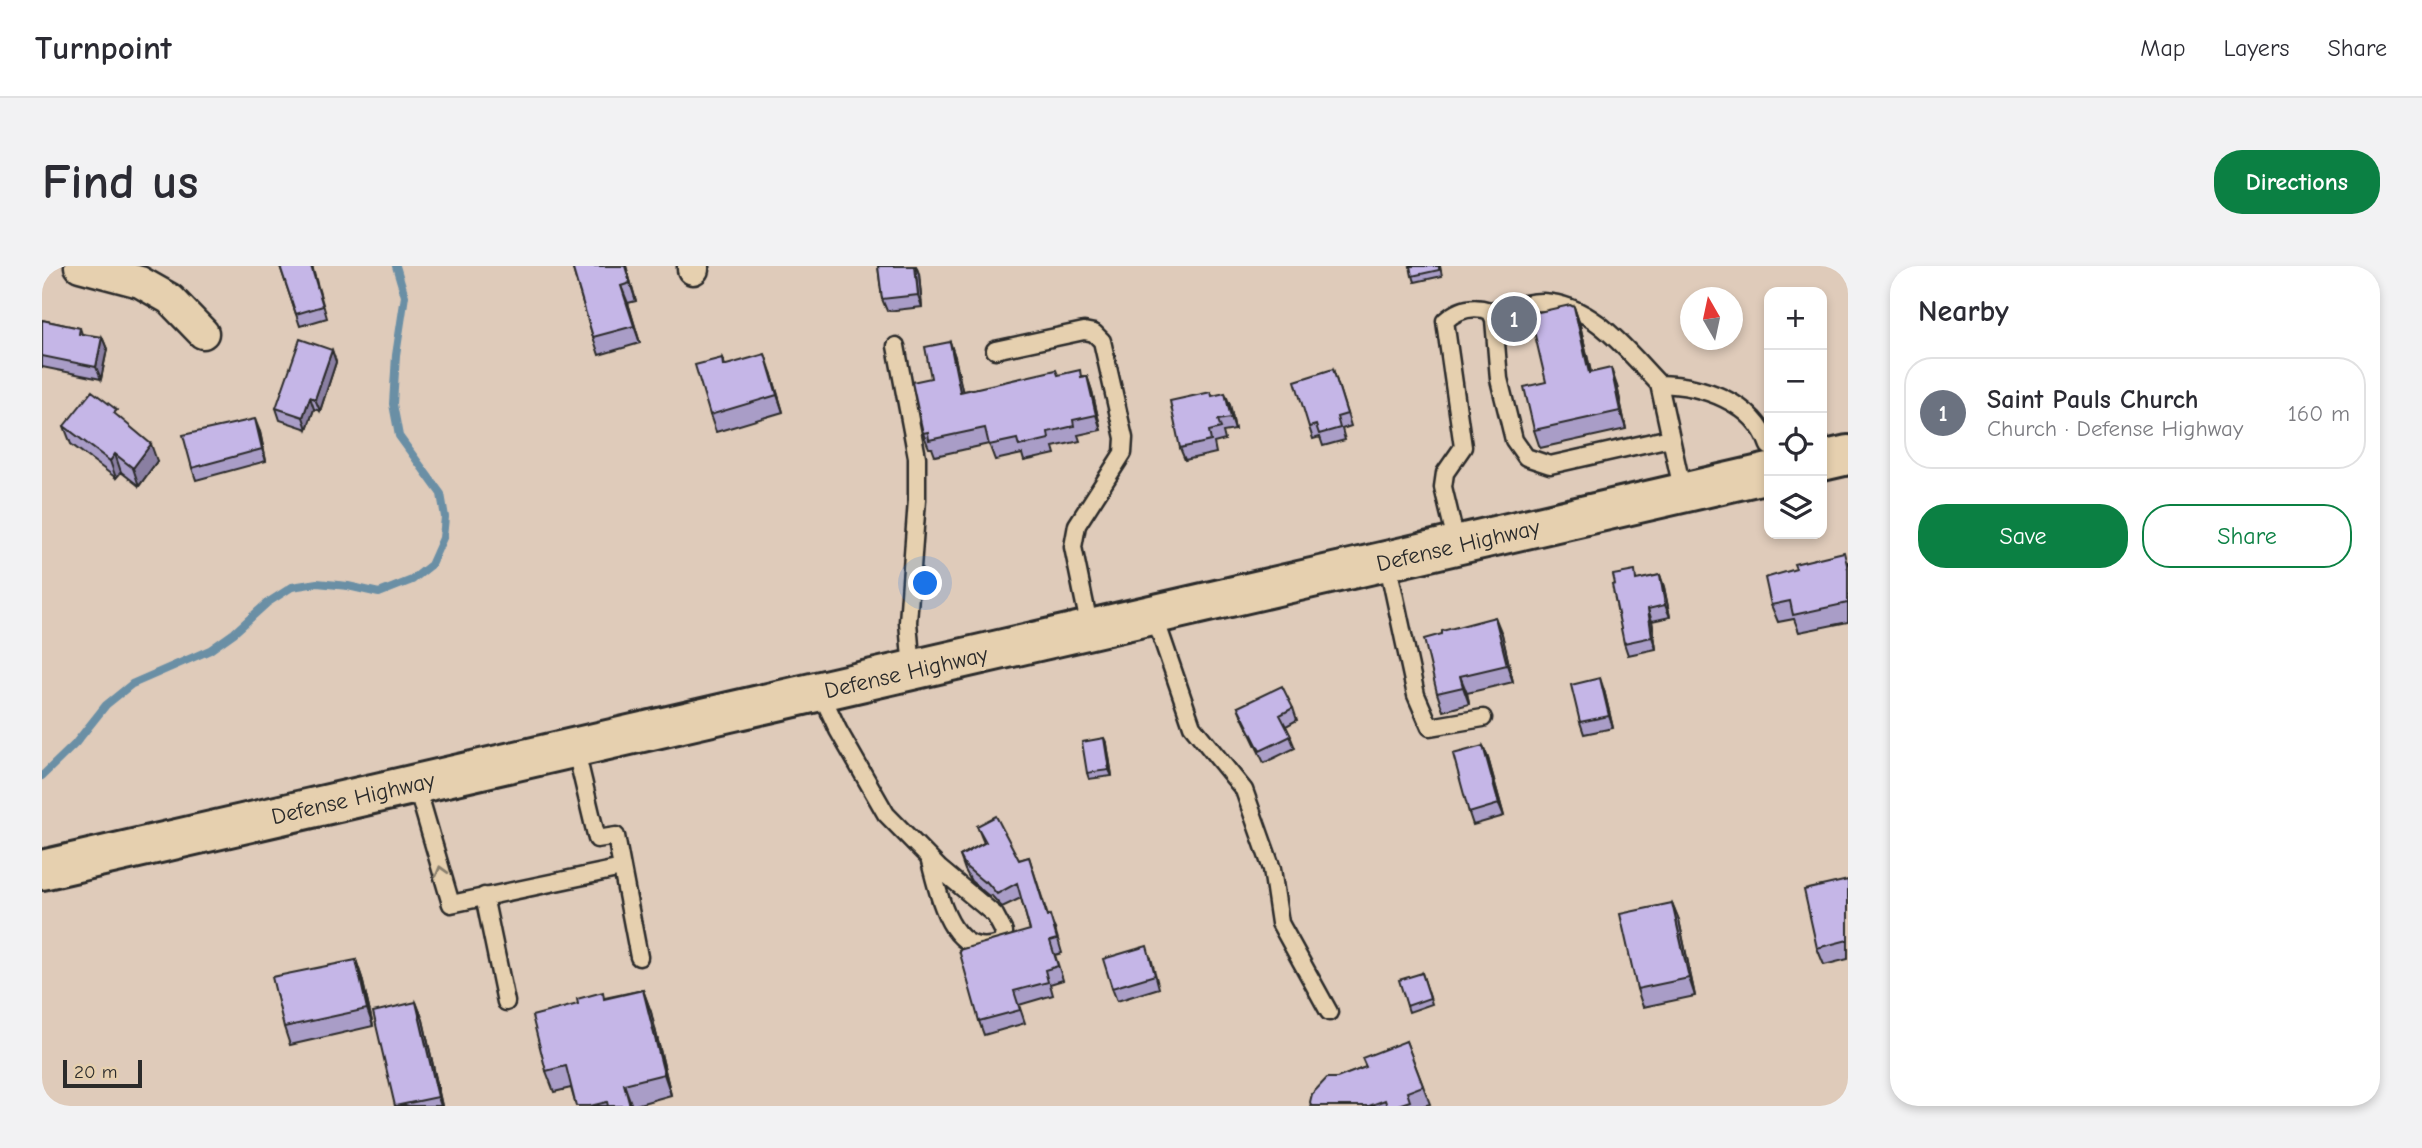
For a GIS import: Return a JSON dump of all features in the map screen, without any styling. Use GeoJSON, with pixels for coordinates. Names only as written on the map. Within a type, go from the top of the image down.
{"type":"FeatureCollection","features":[{"type":"Feature","properties":{"kind":"main road"},"geometry":{"type":"LineString","coordinates":[[1827,460],[1848,455]]}},
{"type":"Feature","properties":{"kind":"main road","name":"Defense Highway"},"geometry":{"type":"LineString","coordinates":[[42,870],[1764,474]]}},
{"type":"Feature","properties":{"kind":"street"},"geometry":{"type":"LineString","coordinates":[[80,266],[140,282],[170,299],[203,333]]}},
{"type":"Feature","properties":{"kind":"lane"},"geometry":{"type":"LineString","coordinates":[[1457,545],[1443,488],[1444,473],[1463,447],[1445,321],[1456,311],[1480,307],[1490,311],[1540,302],[1561,304],[1583,312],[1600,325],[1659,384],[1683,493]]}},
{"type":"Feature","properties":{"kind":"lane"},"geometry":{"type":"LineString","coordinates":[[1490,311],[1494,319],[1502,391],[1514,440],[1526,457],[1550,465],[1670,438]]}},
{"type":"Feature","properties":{"kind":"lane"},"geometry":{"type":"LineString","coordinates":[[995,350],[1084,331],[1094,333],[1102,341],[1124,438],[1123,453],[1077,525],[1073,536],[1090,629]]}},
{"type":"Feature","properties":{"kind":"lane"},"geometry":{"type":"LineString","coordinates":[[895,346],[917,457],[918,500],[908,622],[912,670]]}},
{"type":"Feature","properties":{"kind":"lane"},"geometry":{"type":"LineString","coordinates":[[1659,384],[1681,384],[1713,392],[1747,413],[1764,438]]}},
{"type":"Feature","properties":{"kind":"lane"},"geometry":{"type":"LineString","coordinates":[[1387,561],[1416,695],[1430,727],[1483,718]]}},
{"type":"Feature","properties":{"kind":"lane"},"geometry":{"type":"LineString","coordinates":[[1153,615],[1192,726],[1244,790],[1272,869],[1280,923],[1329,1012]]}},
{"type":"Feature","properties":{"kind":"lane"},"geometry":{"type":"LineString","coordinates":[[820,691],[838,730],[886,814],[929,858],[995,915],[1004,932],[1002,943],[988,948],[971,944],[958,934],[949,922],[929,858]]}},
{"type":"Feature","properties":{"kind":"lane"},"geometry":{"type":"LineString","coordinates":[[575,747],[597,839],[617,835],[639,957]]}},
{"type":"Feature","properties":{"kind":"lane"},"geometry":{"type":"LineString","coordinates":[[416,783],[451,904],[622,868]]}},
{"type":"Feature","properties":{"kind":"lane"},"geometry":{"type":"LineString","coordinates":[[484,896],[506,1002]]}},
{"type":"Feature","properties":{"kind":"building"},"geometry":{"type":"Polygon","coordinates":[[[280,266],[311,266],[323,306],[296,314],[280,266]]]}},
{"type":"Feature","properties":{"kind":"building"},"geometry":{"type":"Polygon","coordinates":[[[572,266],[625,266],[630,283],[621,286],[634,326],[593,337],[572,266]]]}},
{"type":"Feature","properties":{"kind":"building"},"geometry":{"type":"Polygon","coordinates":[[[878,266],[915,266],[918,295],[882,299],[878,266]]]}},
{"type":"Feature","properties":{"kind":"building"},"geometry":{"type":"Polygon","coordinates":[[[1410,266],[1439,266],[1439,270],[1412,276],[1410,266]]]}},
{"type":"Feature","properties":{"kind":"building"},"geometry":{"type":"Polygon","coordinates":[[[1570,305],[1574,307],[1589,373],[1611,368],[1620,411],[1534,430],[1524,387],[1546,382],[1530,314],[1570,305]]]}},
{"type":"Feature","properties":{"kind":"building"},"geometry":{"type":"Polygon","coordinates":[[[42,320],[80,328],[79,334],[102,337],[96,367],[42,356],[42,320]]]}},
{"type":"Feature","properties":{"kind":"building"},"geometry":{"type":"Polygon","coordinates":[[[300,339],[332,350],[315,399],[310,397],[303,417],[276,408],[300,339]]]}},
{"type":"Feature","properties":{"kind":"building"},"geometry":{"type":"Polygon","coordinates":[[[950,342],[960,392],[1056,370],[1058,375],[1080,370],[1081,377],[1087,376],[1096,415],[1073,420],[1074,426],[1048,432],[1049,439],[1019,446],[1017,439],[989,445],[985,428],[929,440],[928,432],[923,433],[912,382],[931,378],[925,347],[950,342]]]}},
{"type":"Feature","properties":{"kind":"building"},"geometry":{"type":"Polygon","coordinates":[[[765,354],[777,395],[710,415],[695,365],[722,358],[723,366],[765,354]]]}},
{"type":"Feature","properties":{"kind":"building"},"geometry":{"type":"Polygon","coordinates":[[[1333,369],[1347,414],[1337,417],[1340,428],[1319,434],[1316,425],[1309,427],[1295,381],[1333,369]]]}},
{"type":"Feature","properties":{"kind":"building"},"geometry":{"type":"Polygon","coordinates":[[[92,391],[117,410],[114,413],[151,444],[133,468],[115,454],[110,461],[64,426],[92,391]]]}},
{"type":"Feature","properties":{"kind":"building"},"geometry":{"type":"Polygon","coordinates":[[[1211,392],[1212,396],[1225,393],[1231,418],[1218,420],[1221,428],[1209,431],[1211,441],[1180,448],[1170,401],[1211,392]]]}},
{"type":"Feature","properties":{"kind":"building"},"geometry":{"type":"Polygon","coordinates":[[[255,419],[262,449],[192,468],[183,435],[255,419]]]}},
{"type":"Feature","properties":{"kind":"building"},"geometry":{"type":"Polygon","coordinates":[[[1844,552],[1848,569],[1848,603],[1793,615],[1790,601],[1771,605],[1765,578],[1796,569],[1794,564],[1844,552]]]}},
{"type":"Feature","properties":{"kind":"building"},"geometry":{"type":"Polygon","coordinates":[[[1635,571],[1636,580],[1660,575],[1665,605],[1648,609],[1652,637],[1624,643],[1612,585],[1615,584],[1613,575],[1635,571]]]}},
{"type":"Feature","properties":{"kind":"building"},"geometry":{"type":"Polygon","coordinates":[[[1495,617],[1507,665],[1460,676],[1463,687],[1437,693],[1424,639],[1442,634],[1442,631],[1495,617]]]}},
{"type":"Feature","properties":{"kind":"building"},"geometry":{"type":"Polygon","coordinates":[[[1600,678],[1609,716],[1580,722],[1571,685],[1600,678]]]}},
{"type":"Feature","properties":{"kind":"building"},"geometry":{"type":"Polygon","coordinates":[[[1282,686],[1293,708],[1280,715],[1291,736],[1260,751],[1238,707],[1282,686]]]}},
{"type":"Feature","properties":{"kind":"building"},"geometry":{"type":"Polygon","coordinates":[[[1104,738],[1109,770],[1087,773],[1082,742],[1104,738]]]}},
{"type":"Feature","properties":{"kind":"building"},"geometry":{"type":"Polygon","coordinates":[[[1483,746],[1499,804],[1469,813],[1453,754],[1483,746]]]}},
{"type":"Feature","properties":{"kind":"building"},"geometry":{"type":"Polygon","coordinates":[[[996,816],[1019,860],[1029,857],[1057,939],[1050,941],[1058,966],[1045,970],[1048,982],[1014,991],[1020,1010],[979,1021],[959,950],[1030,930],[1017,883],[997,894],[986,881],[966,867],[960,856],[986,842],[977,826],[996,816]]]}},
{"type":"Feature","properties":{"kind":"building"},"geometry":{"type":"Polygon","coordinates":[[[1848,880],[1848,940],[1817,948],[1804,890],[1848,880]]]}},
{"type":"Feature","properties":{"kind":"building"},"geometry":{"type":"Polygon","coordinates":[[[1672,903],[1689,978],[1637,989],[1620,914],[1672,903]]]}},
{"type":"Feature","properties":{"kind":"building"},"geometry":{"type":"Polygon","coordinates":[[[1147,946],[1155,975],[1112,988],[1103,959],[1147,946]]]}},
{"type":"Feature","properties":{"kind":"building"},"geometry":{"type":"Polygon","coordinates":[[[356,960],[367,1009],[284,1027],[272,977],[356,960]]]}},
{"type":"Feature","properties":{"kind":"building"},"geometry":{"type":"Polygon","coordinates":[[[1422,973],[1430,998],[1407,1006],[1399,980],[1422,973]]]}},
{"type":"Feature","properties":{"kind":"building"},"geometry":{"type":"Polygon","coordinates":[[[643,990],[664,1074],[624,1084],[630,1106],[608,1106],[607,1102],[576,1106],[566,1066],[546,1071],[532,1016],[578,1004],[577,999],[603,992],[604,999],[643,990]]]}},
{"type":"Feature","properties":{"kind":"building"},"geometry":{"type":"Polygon","coordinates":[[[416,1002],[438,1097],[395,1106],[373,1012],[416,1002]]]}},
{"type":"Feature","properties":{"kind":"building"},"geometry":{"type":"Polygon","coordinates":[[[1406,1041],[1423,1086],[1407,1092],[1410,1101],[1395,1106],[1387,1106],[1385,1100],[1369,1106],[1311,1106],[1312,1094],[1327,1078],[1337,1078],[1366,1067],[1362,1058],[1406,1041]]]}},
{"type":"Feature","properties":{"kind":"waterway"},"geometry":{"type":"LineString","coordinates":[[42,776],[75,744],[106,705],[132,684],[210,650],[234,633],[267,603],[292,587],[317,583],[379,593],[412,580],[431,565],[443,538],[445,517],[441,494],[399,436],[393,404],[396,355],[405,296],[396,266]]}},
{"type":"Feature","properties":{"kind":"place","name":"Saint Pauls Church"},"geometry":{"type":"Point","coordinates":[1514,319]}}]}
